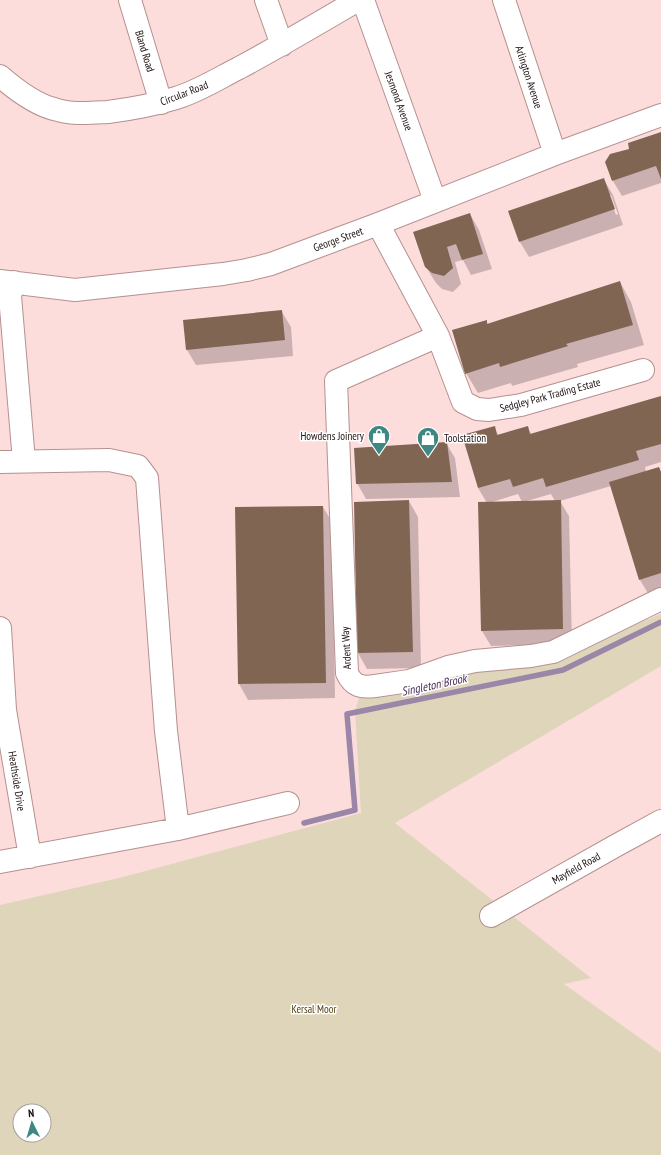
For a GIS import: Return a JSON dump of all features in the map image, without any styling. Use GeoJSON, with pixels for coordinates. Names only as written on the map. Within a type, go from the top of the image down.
{"type":"FeatureCollection","features":[{"type":"Feature","properties":{"kind":"street","name":"Bland Road"},"geometry":{"type":"LineString","coordinates":[[130,0],[161,102]]}},
{"type":"Feature","properties":{"kind":"street"},"geometry":{"type":"LineString","coordinates":[[266,0],[282,45]]}},
{"type":"Feature","properties":{"kind":"street","name":"Circular Road"},"geometry":{"type":"LineString","coordinates":[[0,76],[9,84],[36,102],[54,110],[74,113],[124,110],[178,98],[200,89],[282,45],[358,0]]}},
{"type":"Feature","properties":{"kind":"street","name":"Jesmond Avenue"},"geometry":{"type":"LineString","coordinates":[[363,0],[435,201]]}},
{"type":"Feature","properties":{"kind":"street","name":"Arlington Avenue"},"geometry":{"type":"LineString","coordinates":[[504,0],[555,154]]}},
{"type":"Feature","properties":{"kind":"street","name":"George Street"},"geometry":{"type":"LineString","coordinates":[[7,282],[74,290],[223,274],[271,264],[378,224],[555,154],[661,115]]}},
{"type":"Feature","properties":{"kind":"street","name":"Sedgley Park Trading Estate"},"geometry":{"type":"LineString","coordinates":[[378,224],[438,336],[463,402],[477,409],[488,410],[521,405],[642,370]]}},
{"type":"Feature","properties":{"kind":"street"},"geometry":{"type":"LineString","coordinates":[[7,282],[10,296],[24,461]]}},
{"type":"Feature","properties":{"kind":"street","name":"Ardent Way"},"geometry":{"type":"LineString","coordinates":[[438,336],[336,381],[347,673],[350,681],[356,685],[370,687],[409,681],[448,667],[474,661],[531,656],[553,652],[661,599]]}},
{"type":"Feature","properties":{"kind":"street"},"geometry":{"type":"LineString","coordinates":[[0,462],[109,460],[138,466],[146,478],[166,731],[178,829]]}},
{"type":"Feature","properties":{"kind":"street","name":"Heathside Drive"},"geometry":{"type":"LineString","coordinates":[[0,628],[3,710],[30,857]]}},
{"type":"Feature","properties":{"kind":"street"},"geometry":{"type":"LineString","coordinates":[[0,862],[178,829],[288,803]]}},
{"type":"Feature","properties":{"kind":"street","name":"Mayfield Road"},"geometry":{"type":"LineString","coordinates":[[491,916],[610,848],[661,821]]}},
{"type":"Feature","properties":{"kind":"green space","name":"Kersal Moor"},"geometry":{"type":"Polygon","coordinates":[[[661,614],[661,666],[395,823],[591,978],[564,984],[661,1053],[661,1155],[0,1155],[0,905],[123,877],[361,813],[355,710],[362,691],[557,657],[661,614]]]}},
{"type":"Feature","properties":{"kind":"building"},"geometry":{"type":"Polygon","coordinates":[[[661,132],[661,179],[656,166],[612,181],[605,162],[610,154],[629,149],[628,143],[661,132]]]}},
{"type":"Feature","properties":{"kind":"building"},"geometry":{"type":"Polygon","coordinates":[[[604,178],[615,209],[519,242],[508,211],[604,178]]]}},
{"type":"Feature","properties":{"kind":"building"},"geometry":{"type":"Polygon","coordinates":[[[470,213],[483,254],[462,260],[456,244],[447,247],[453,268],[444,276],[432,273],[425,267],[413,232],[470,213]]]}},
{"type":"Feature","properties":{"kind":"building"},"geometry":{"type":"Polygon","coordinates":[[[620,281],[633,325],[566,344],[568,346],[500,367],[499,363],[465,374],[452,330],[487,320],[487,324],[620,281]]]}},
{"type":"Feature","properties":{"kind":"building"},"geometry":{"type":"Polygon","coordinates":[[[282,310],[285,340],[186,350],[183,320],[282,310]]]}},
{"type":"Feature","properties":{"kind":"building"},"geometry":{"type":"Polygon","coordinates":[[[661,396],[661,444],[636,451],[639,460],[546,487],[543,478],[513,487],[510,479],[478,488],[462,435],[495,426],[497,435],[528,426],[530,434],[661,396]]]}},
{"type":"Feature","properties":{"kind":"building"},"geometry":{"type":"Polygon","coordinates":[[[447,442],[452,482],[356,484],[354,448],[447,442]]]}},
{"type":"Feature","properties":{"kind":"building"},"geometry":{"type":"Polygon","coordinates":[[[659,467],[661,472],[661,573],[639,580],[609,482],[659,467]]]}},
{"type":"Feature","properties":{"kind":"building"},"geometry":{"type":"Polygon","coordinates":[[[409,500],[413,652],[357,653],[354,502],[409,500]]]}},
{"type":"Feature","properties":{"kind":"building"},"geometry":{"type":"Polygon","coordinates":[[[561,500],[563,629],[481,631],[478,502],[561,500]]]}},
{"type":"Feature","properties":{"kind":"building"},"geometry":{"type":"Polygon","coordinates":[[[323,506],[326,683],[238,684],[235,507],[323,506]]]}},
{"type":"Feature","properties":{"kind":"waterway","name":"Singleton Brook"},"geometry":{"type":"LineString","coordinates":[[304,823],[355,810],[347,714],[563,670],[661,622]]}},
{"type":"Feature","properties":{"kind":"place","name":"Howdens Joinery"},"geometry":{"type":"Point","coordinates":[379,456]}},
{"type":"Feature","properties":{"kind":"place","name":"Toolstation"},"geometry":{"type":"Point","coordinates":[428,458]}}]}
